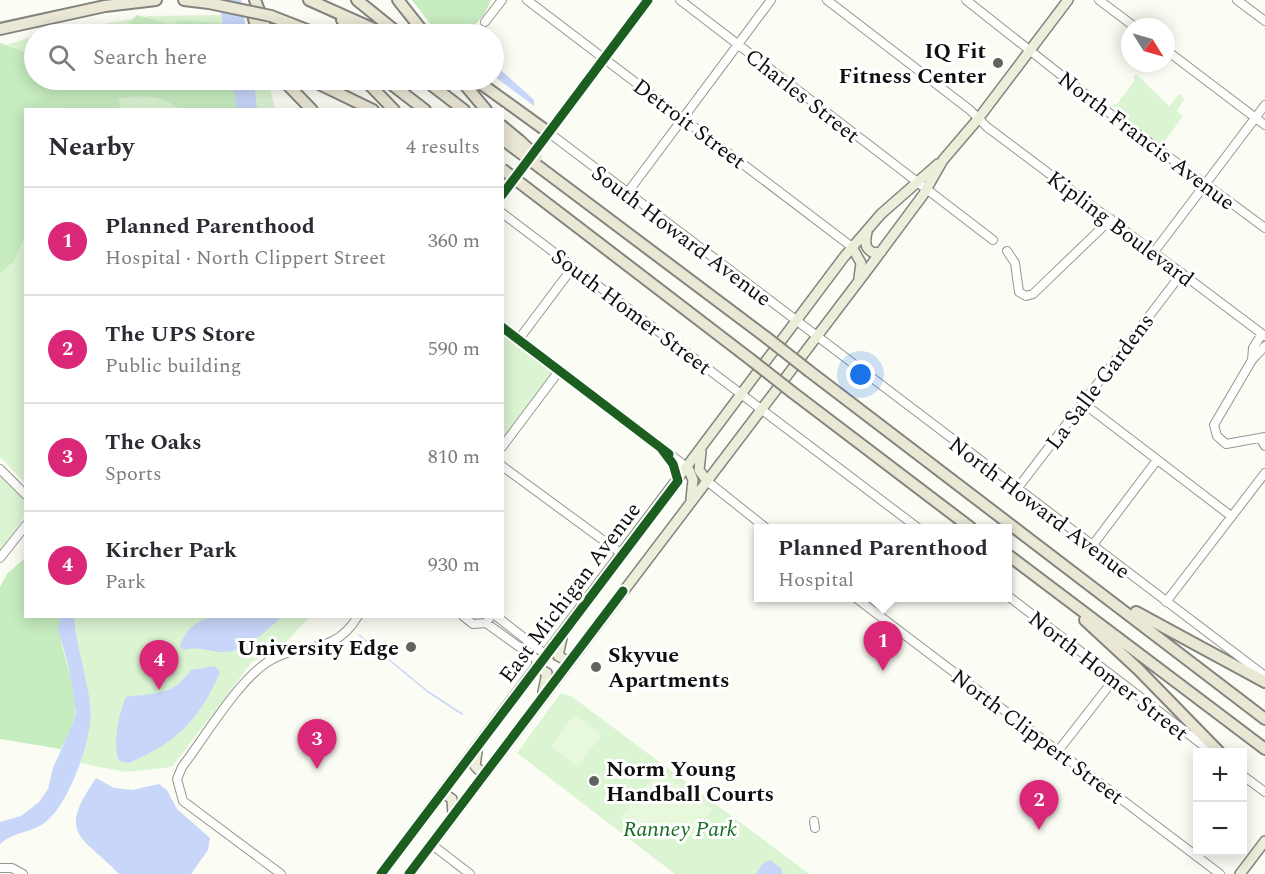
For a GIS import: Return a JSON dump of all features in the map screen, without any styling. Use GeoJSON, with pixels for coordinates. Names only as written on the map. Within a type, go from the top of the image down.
{"type":"FeatureCollection","features":[{"type":"Feature","properties":{"kind":"highway"},"geometry":{"type":"LineString","coordinates":[[0,29],[105,6],[156,0]]}},
{"type":"Feature","properties":{"kind":"highway"},"geometry":{"type":"LineString","coordinates":[[184,0],[271,16],[291,24]]}},
{"type":"Feature","properties":{"kind":"highway"},"geometry":{"type":"LineString","coordinates":[[253,0],[257,24]]}},
{"type":"Feature","properties":{"kind":"highway"},"geometry":{"type":"LineString","coordinates":[[253,0],[264,24]]}},
{"type":"Feature","properties":{"kind":"highway"},"geometry":{"type":"LineString","coordinates":[[304,0],[346,24]]}},
{"type":"Feature","properties":{"kind":"highway"},"geometry":{"type":"LineString","coordinates":[[309,0],[363,24]]}},
{"type":"Feature","properties":{"kind":"highway"},"geometry":{"type":"LineString","coordinates":[[357,0],[387,24]]}},
{"type":"Feature","properties":{"kind":"highway"},"geometry":{"type":"LineString","coordinates":[[398,0],[417,24]]}},
{"type":"Feature","properties":{"kind":"highway"},"geometry":{"type":"LineString","coordinates":[[271,16],[288,24]]}},
{"type":"Feature","properties":{"kind":"highway"},"geometry":{"type":"LineString","coordinates":[[293,90],[310,108]]}},
{"type":"Feature","properties":{"kind":"highway"},"geometry":{"type":"LineString","coordinates":[[332,90],[369,108]]}},
{"type":"Feature","properties":{"kind":"highway"},"geometry":{"type":"LineString","coordinates":[[375,90],[392,108]]}},
{"type":"Feature","properties":{"kind":"highway"},"geometry":{"type":"LineString","coordinates":[[399,90],[422,108]]}},
{"type":"Feature","properties":{"kind":"highway"},"geometry":{"type":"LineString","coordinates":[[438,90],[461,108]]}},
{"type":"Feature","properties":{"kind":"highway"},"geometry":{"type":"LineString","coordinates":[[470,90],[484,108]]}},
{"type":"Feature","properties":{"kind":"highway"},"geometry":{"type":"LineString","coordinates":[[490,90],[548,132]]}},
{"type":"Feature","properties":{"kind":"highway"},"geometry":{"type":"LineString","coordinates":[[504,129],[517,145],[626,231],[984,502],[1265,719]]}},
{"type":"Feature","properties":{"kind":"highway"},"geometry":{"type":"LineString","coordinates":[[504,140],[517,145]]}},
{"type":"Feature","properties":{"kind":"highway"},"geometry":{"type":"LineString","coordinates":[[504,171],[965,524]]}},
{"type":"Feature","properties":{"kind":"highway"},"geometry":{"type":"LineString","coordinates":[[504,175],[528,189]]}},
{"type":"Feature","properties":{"kind":"highway"},"geometry":{"type":"LineString","coordinates":[[1012,558],[1265,749]]}},
{"type":"Feature","properties":{"kind":"highway"},"geometry":{"type":"LineString","coordinates":[[1056,558],[1142,616],[1265,682]]}},
{"type":"Feature","properties":{"kind":"highway"},"geometry":{"type":"LineString","coordinates":[[1040,579],[1138,669],[1214,748]]}},
{"type":"Feature","properties":{"kind":"main road","name":"East Michigan Avenue"},"geometry":{"type":"LineString","coordinates":[[381,874],[688,468],[844,257],[869,227],[916,182],[943,160],[978,119],[1068,0]]}},
{"type":"Feature","properties":{"kind":"main road","name":"East Michigan Avenue"},"geometry":{"type":"LineString","coordinates":[[409,874],[881,252],[926,190],[943,160]]}},
{"type":"Feature","properties":{"kind":"main road"},"geometry":{"type":"LineString","coordinates":[[869,227],[865,242],[866,256],[871,265]]}},
{"type":"Feature","properties":{"kind":"main road"},"geometry":{"type":"LineString","coordinates":[[865,242],[872,252],[881,252]]}},
{"type":"Feature","properties":{"kind":"main road"},"geometry":{"type":"LineString","coordinates":[[852,247],[859,258],[861,271],[857,283]]}},
{"type":"Feature","properties":{"kind":"main road"},"geometry":{"type":"LineString","coordinates":[[844,257],[856,260],[861,271]]}},
{"type":"Feature","properties":{"kind":"main road"},"geometry":{"type":"LineString","coordinates":[[705,445],[700,454],[699,467],[707,481]]}},
{"type":"Feature","properties":{"kind":"main road"},"geometry":{"type":"LineString","coordinates":[[688,468],[693,484],[688,507]]}},
{"type":"Feature","properties":{"kind":"main road"},"geometry":{"type":"LineString","coordinates":[[559,676],[555,663],[567,627]]}},
{"type":"Feature","properties":{"kind":"main road"},"geometry":{"type":"LineString","coordinates":[[558,651],[560,659],[570,662]]}},
{"type":"Feature","properties":{"kind":"main road"},"geometry":{"type":"LineString","coordinates":[[536,706],[548,680],[549,669],[546,655]]}},
{"type":"Feature","properties":{"kind":"main road"},"geometry":{"type":"LineString","coordinates":[[536,667],[545,670],[548,680]]}},
{"type":"Feature","properties":{"kind":"main road"},"geometry":{"type":"LineString","coordinates":[[481,742],[474,763],[484,775]]}},
{"type":"Feature","properties":{"kind":"main road"},"geometry":{"type":"LineString","coordinates":[[440,795],[446,795],[452,799],[453,816]]}},
{"type":"Feature","properties":{"kind":"main road"},"geometry":{"type":"LineString","coordinates":[[1240,874],[1265,841]]}},
{"type":"Feature","properties":{"kind":"street"},"geometry":{"type":"LineString","coordinates":[[485,22],[502,0]]}},
{"type":"Feature","properties":{"kind":"street","name":"Detroit Street"},"geometry":{"type":"LineString","coordinates":[[527,0],[852,247]]}},
{"type":"Feature","properties":{"kind":"street"},"geometry":{"type":"LineString","coordinates":[[504,192],[648,0]]}},
{"type":"Feature","properties":{"kind":"street","name":"Charles Street"},"geometry":{"type":"LineString","coordinates":[[680,0],[993,240]]}},
{"type":"Feature","properties":{"kind":"street"},"geometry":{"type":"LineString","coordinates":[[628,192],[771,0]]}},
{"type":"Feature","properties":{"kind":"street","name":"Kipling Boulevard"},"geometry":{"type":"LineString","coordinates":[[827,0],[970,110],[978,119],[1263,335]]}},
{"type":"Feature","properties":{"kind":"street","name":"North Francis Avenue"},"geometry":{"type":"LineString","coordinates":[[966,0],[1265,228]]}},
{"type":"Feature","properties":{"kind":"street"},"geometry":{"type":"LineString","coordinates":[[1099,0],[1123,18]]}},
{"type":"Feature","properties":{"kind":"street"},"geometry":{"type":"LineString","coordinates":[[1237,0],[1265,21]]}},
{"type":"Feature","properties":{"kind":"street"},"geometry":{"type":"LineString","coordinates":[[1175,57],[1265,125]]}},
{"type":"Feature","properties":{"kind":"street"},"geometry":{"type":"LineString","coordinates":[[1154,252],[1265,105]]}},
{"type":"Feature","properties":{"kind":"street","name":"South Howard Avenue"},"geometry":{"type":"LineString","coordinates":[[548,132],[816,337]]}},
{"type":"Feature","properties":{"kind":"street","name":"South Homer Street"},"geometry":{"type":"LineString","coordinates":[[504,215],[761,410]]}},
{"type":"Feature","properties":{"kind":"street"},"geometry":{"type":"LineString","coordinates":[[1007,251],[1015,263],[1019,292],[1026,296],[1033,294],[1111,219]]}},
{"type":"Feature","properties":{"kind":"street"},"geometry":{"type":"LineString","coordinates":[[519,339],[573,267]]}},
{"type":"Feature","properties":{"kind":"street","name":"La Salle Gardens"},"geometry":{"type":"LineString","coordinates":[[1017,489],[1182,273]]}},
{"type":"Feature","properties":{"kind":"street"},"geometry":{"type":"LineString","coordinates":[[504,328],[688,468]]}},
{"type":"Feature","properties":{"kind":"street"},"geometry":{"type":"LineString","coordinates":[[1252,360],[1253,348],[1263,335]]}},
{"type":"Feature","properties":{"kind":"street","name":"North Howard Avenue"},"geometry":{"type":"LineString","coordinates":[[816,337],[1265,676]]}},
{"type":"Feature","properties":{"kind":"street"},"geometry":{"type":"LineString","coordinates":[[1265,346],[1252,360],[1216,418],[1215,431],[1226,444],[1263,437],[1265,446]]}},
{"type":"Feature","properties":{"kind":"street"},"geometry":{"type":"LineString","coordinates":[[504,444],[559,371]]}},
{"type":"Feature","properties":{"kind":"street"},"geometry":{"type":"LineString","coordinates":[[1083,403],[1231,516]]}},
{"type":"Feature","properties":{"kind":"street"},"geometry":{"type":"LineString","coordinates":[[761,410],[913,524]]}},
{"type":"Feature","properties":{"kind":"street"},"geometry":{"type":"LineString","coordinates":[[661,448],[673,464],[678,481]]}},
{"type":"Feature","properties":{"kind":"street"},"geometry":{"type":"LineString","coordinates":[[1092,546],[1157,460]]}},
{"type":"Feature","properties":{"kind":"street"},"geometry":{"type":"LineString","coordinates":[[504,466],[622,554]]}},
{"type":"Feature","properties":{"kind":"street"},"geometry":{"type":"LineString","coordinates":[[0,469],[24,493]]}},
{"type":"Feature","properties":{"kind":"street"},"geometry":{"type":"LineString","coordinates":[[1166,602],[1265,473]]}},
{"type":"Feature","properties":{"kind":"street"},"geometry":{"type":"LineString","coordinates":[[707,481],[761,524]]}},
{"type":"Feature","properties":{"kind":"street"},"geometry":{"type":"LineString","coordinates":[[0,558],[24,528]]}},
{"type":"Feature","properties":{"kind":"street","name":"North Homer Street"},"geometry":{"type":"LineString","coordinates":[[1012,599],[1206,748]]}},
{"type":"Feature","properties":{"kind":"street","name":"North Clippert Street"},"geometry":{"type":"LineString","coordinates":[[863,602],[1220,874]]}},
{"type":"Feature","properties":{"kind":"street"},"geometry":{"type":"LineString","coordinates":[[281,874],[183,801],[177,779],[182,767],[249,677],[267,661],[285,654],[326,645],[341,636],[356,618]]}},
{"type":"Feature","properties":{"kind":"street"},"geometry":{"type":"LineString","coordinates":[[466,618],[473,624],[488,620],[534,658],[536,667]]}},
{"type":"Feature","properties":{"kind":"street"},"geometry":{"type":"LineString","coordinates":[[499,618],[546,655]]}},
{"type":"Feature","properties":{"kind":"street"},"geometry":{"type":"LineString","coordinates":[[1058,752],[1115,678]]}},
{"type":"Feature","properties":{"kind":"street"},"geometry":{"type":"LineString","coordinates":[[1247,779],[1265,792]]}},
{"type":"Feature","properties":{"kind":"street"},"geometry":{"type":"LineString","coordinates":[[431,844],[470,874]]}},
{"type":"Feature","properties":{"kind":"street"},"geometry":{"type":"LineString","coordinates":[[3,868],[23,874]]}},
{"type":"Feature","properties":{"kind":"green space"},"geometry":{"type":"Polygon","coordinates":[[[412,0],[491,0],[484,15],[476,24],[430,24],[412,0]]]}},
{"type":"Feature","properties":{"kind":"green space"},"geometry":{"type":"Polygon","coordinates":[[[137,15],[169,24],[128,24],[137,15]]]}},
{"type":"Feature","properties":{"kind":"green space"},"geometry":{"type":"Polygon","coordinates":[[[221,15],[222,24],[102,24],[150,16],[221,15]]]}},
{"type":"Feature","properties":{"kind":"green space"},"geometry":{"type":"Polygon","coordinates":[[[179,20],[229,24],[174,24],[179,20]]]}},
{"type":"Feature","properties":{"kind":"green space"},"geometry":{"type":"Polygon","coordinates":[[[24,39],[24,90],[270,90],[275,108],[24,108],[24,482],[0,457],[0,47],[24,39]]]}},
{"type":"Feature","properties":{"kind":"green space"},"geometry":{"type":"Polygon","coordinates":[[[0,43],[23,52],[24,90],[238,90],[241,108],[177,108],[158,98],[134,96],[119,99],[120,108],[24,108],[24,237],[14,261],[0,273],[0,43]]]}},
{"type":"Feature","properties":{"kind":"green space"},"geometry":{"type":"Polygon","coordinates":[[[1136,74],[1169,106],[1179,94],[1185,99],[1176,111],[1183,116],[1161,146],[1114,110],[1116,108],[1111,105],[1117,104],[1135,80],[1133,78],[1136,74]]]}},
{"type":"Feature","properties":{"kind":"green space"},"geometry":{"type":"Polygon","coordinates":[[[504,334],[553,371],[504,439],[504,334]]]}},
{"type":"Feature","properties":{"kind":"green space"},"geometry":{"type":"Polygon","coordinates":[[[0,475],[24,500],[24,517],[0,551],[0,475]]]}},
{"type":"Feature","properties":{"kind":"green space"},"geometry":{"type":"Polygon","coordinates":[[[24,559],[24,618],[60,618],[61,641],[74,689],[75,702],[74,718],[61,749],[0,739],[0,587],[7,574],[24,559]]]}},
{"type":"Feature","properties":{"kind":"green space"},"geometry":{"type":"Polygon","coordinates":[[[74,618],[309,618],[281,647],[252,662],[172,767],[125,772],[80,763],[89,726],[91,704],[83,677],[74,618]]]}},
{"type":"Feature","properties":{"kind":"green space","name":"Ranney Park"},"geometry":{"type":"Polygon","coordinates":[[[561,693],[571,696],[809,874],[675,874],[517,753],[561,693]]]}},
{"type":"Feature","properties":{"kind":"green space"},"geometry":{"type":"Polygon","coordinates":[[[574,715],[602,735],[577,767],[551,746],[574,715]]]}},
{"type":"Feature","properties":{"kind":"green space"},"geometry":{"type":"Polygon","coordinates":[[[660,771],[713,810],[691,830],[662,840],[643,836],[620,819],[653,776],[660,771]]]}},
{"type":"Feature","properties":{"kind":"water"},"geometry":{"type":"Polygon","coordinates":[[[219,0],[241,0],[245,24],[223,24],[219,0]]]}},
{"type":"Feature","properties":{"kind":"water"},"geometry":{"type":"Polygon","coordinates":[[[504,73],[534,100],[534,106],[504,84],[504,73]]]}},
{"type":"Feature","properties":{"kind":"water"},"geometry":{"type":"Polygon","coordinates":[[[234,90],[255,90],[257,108],[237,108],[234,90]]]}},
{"type":"Feature","properties":{"kind":"water"},"geometry":{"type":"Polygon","coordinates":[[[60,618],[74,618],[90,702],[91,715],[85,747],[73,782],[57,810],[37,827],[0,844],[0,822],[21,816],[39,802],[48,789],[53,768],[76,712],[69,668],[58,629],[60,618]]]}},
{"type":"Feature","properties":{"kind":"water"},"geometry":{"type":"Polygon","coordinates":[[[209,618],[281,618],[255,640],[239,649],[222,652],[184,650],[180,647],[185,636],[201,621],[209,618]]]}},
{"type":"Feature","properties":{"kind":"water"},"geometry":{"type":"Polygon","coordinates":[[[215,666],[220,672],[212,689],[195,717],[185,728],[161,747],[146,755],[129,763],[119,761],[116,746],[117,729],[126,697],[163,692],[177,685],[191,670],[215,666]]]}},
{"type":"Feature","properties":{"kind":"water"},"geometry":{"type":"Polygon","coordinates":[[[96,778],[114,788],[132,790],[159,784],[167,790],[177,809],[210,838],[208,850],[191,874],[119,874],[85,842],[76,824],[78,812],[96,778]]]}},
{"type":"Feature","properties":{"kind":"water"},"geometry":{"type":"Polygon","coordinates":[[[770,860],[782,869],[782,874],[756,874],[763,863],[770,860]]]}},
{"type":"Feature","properties":{"kind":"waterway"},"geometry":{"type":"LineString","coordinates":[[359,635],[427,691],[462,714]]}},
{"type":"Feature","properties":{"kind":"cycle path"},"geometry":{"type":"LineString","coordinates":[[504,192],[648,0]]}},
{"type":"Feature","properties":{"kind":"cycle path"},"geometry":{"type":"LineString","coordinates":[[504,329],[669,454]]}},
{"type":"Feature","properties":{"kind":"cycle path"},"geometry":{"type":"LineString","coordinates":[[381,874],[678,481],[673,464],[661,448]]}},
{"type":"Feature","properties":{"kind":"cycle path"},"geometry":{"type":"LineString","coordinates":[[409,874],[623,591]]}},
{"type":"Feature","properties":{"kind":"place","name":"IQ Fit Fitness Center"},"geometry":{"type":"Point","coordinates":[998,63]}},
{"type":"Feature","properties":{"kind":"place","name":"University Edge"},"geometry":{"type":"Point","coordinates":[411,647]}},
{"type":"Feature","properties":{"kind":"place","name":"Skyvue Apartments"},"geometry":{"type":"Point","coordinates":[596,667]}},
{"type":"Feature","properties":{"kind":"place","name":"Planned Parenthood"},"geometry":{"type":"Point","coordinates":[883,671]}},
{"type":"Feature","properties":{"kind":"place","name":"Kircher Park"},"geometry":{"type":"Point","coordinates":[159,690]}},
{"type":"Feature","properties":{"kind":"place","name":"The Oaks"},"geometry":{"type":"Point","coordinates":[317,769]}},
{"type":"Feature","properties":{"kind":"place","name":"Norm Young Handball Courts"},"geometry":{"type":"Point","coordinates":[594,781]}},
{"type":"Feature","properties":{"kind":"place","name":"The UPS Store"},"geometry":{"type":"Point","coordinates":[1039,830]}}]}
